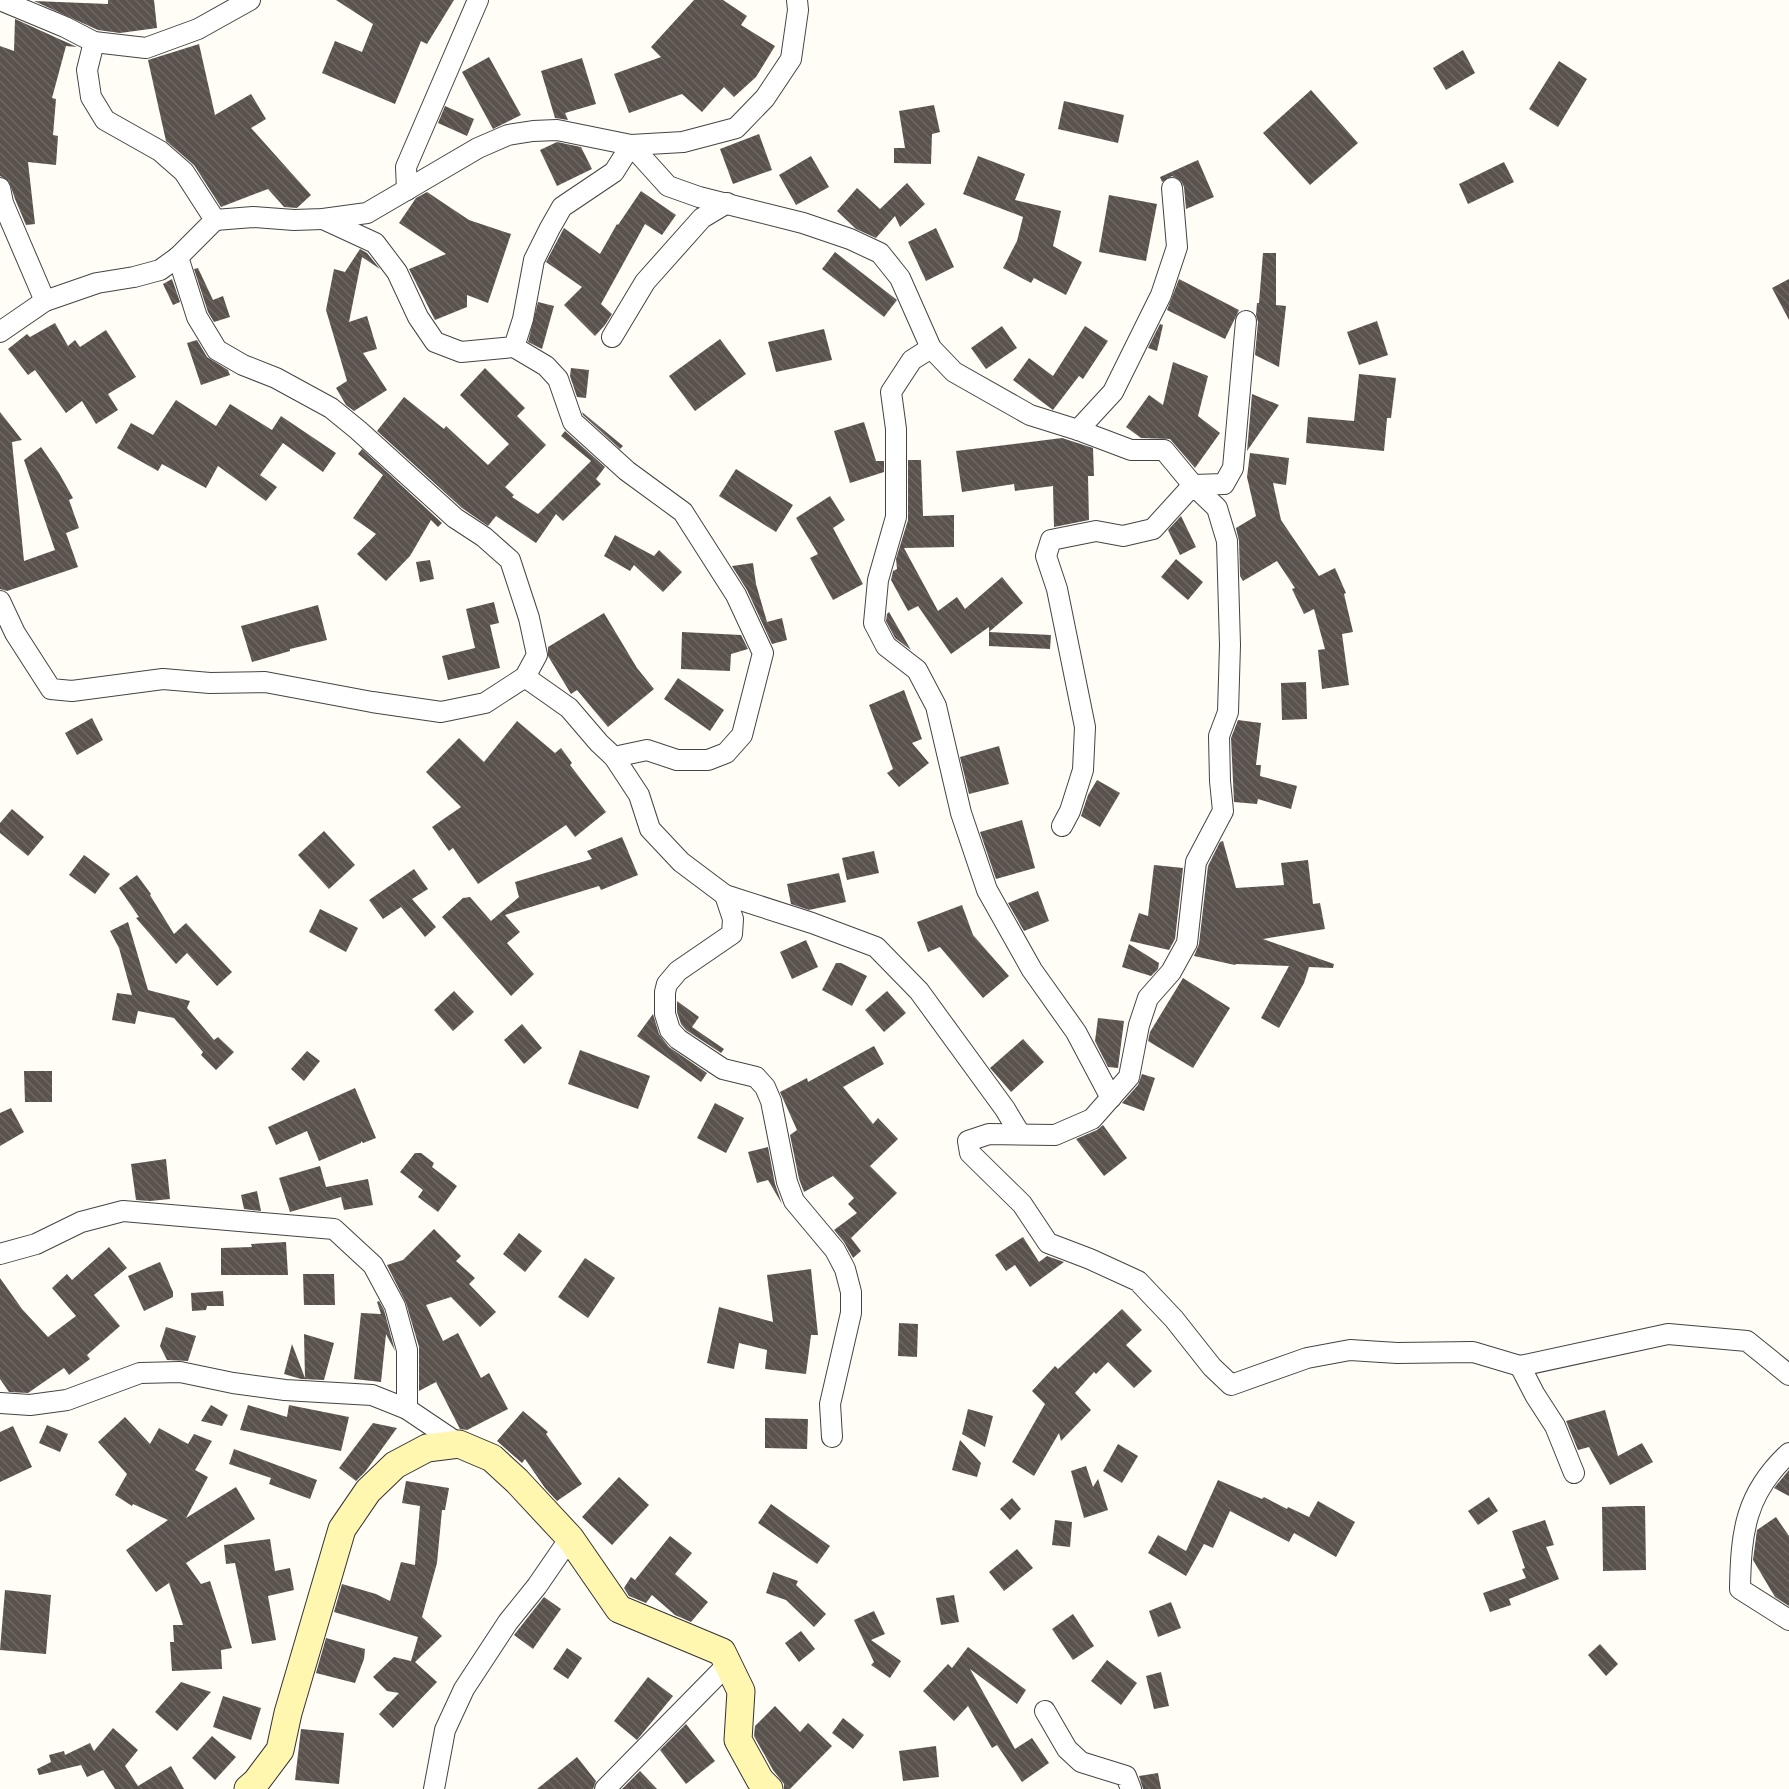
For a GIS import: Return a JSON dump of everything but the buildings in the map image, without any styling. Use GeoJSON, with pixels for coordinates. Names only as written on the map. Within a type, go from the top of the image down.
{"type":"FeatureCollection","features":[{"type":"Feature","properties":{"kind":"street"},"geometry":{"type":"LineString","coordinates":[[0,0],[65,27],[94,42],[146,48],[198,29],[250,0]]}},
{"type":"Feature","properties":{"kind":"street"},"geometry":{"type":"LineString","coordinates":[[407,190],[406,167],[478,0]]}},
{"type":"Feature","properties":{"kind":"street"},"geometry":{"type":"LineString","coordinates":[[0,332],[45,301],[97,283],[160,270],[178,257],[214,220],[253,217],[294,220],[323,219],[367,213],[478,148],[508,135],[557,130],[631,145],[683,142],[736,128],[765,98],[791,59],[798,10],[797,0]]}},
{"type":"Feature","properties":{"kind":"street"},"geometry":{"type":"LineString","coordinates":[[94,42],[87,70],[89,88],[91,97],[105,120],[160,151],[184,172],[214,220]]}},
{"type":"Feature","properties":{"kind":"street"},"geometry":{"type":"LineString","coordinates":[[631,145],[668,186],[699,197],[803,224],[850,239],[880,253],[900,278],[931,348],[954,372],[1030,415],[1131,450],[1164,450],[1193,485],[1217,508],[1227,541],[1230,645],[1228,712],[1219,736],[1223,811],[1196,862],[1187,943],[1171,972],[1148,998],[1139,1025],[1129,1077],[1092,1119],[1055,1135],[988,1134],[968,1141],[970,1153],[1022,1204],[1048,1243],[1138,1281],[1174,1319],[1212,1367],[1231,1385],[1307,1358],[1350,1350],[1397,1353],[1473,1352],[1520,1366],[1668,1334],[1747,1341],[1789,1375]]}},
{"type":"Feature","properties":{"kind":"street"},"geometry":{"type":"LineString","coordinates":[[514,347],[523,320],[534,260],[562,207],[614,172],[631,145]]}},
{"type":"Feature","properties":{"kind":"street"},"geometry":{"type":"LineString","coordinates":[[0,188],[3,203],[45,301]]}},
{"type":"Feature","properties":{"kind":"street"},"geometry":{"type":"LineString","coordinates":[[1078,430],[1113,392],[1161,295],[1177,248],[1172,188]]}},
{"type":"Feature","properties":{"kind":"street"},"geometry":{"type":"LineString","coordinates":[[612,337],[645,282],[702,218],[727,203]]}},
{"type":"Feature","properties":{"kind":"street"},"geometry":{"type":"LineString","coordinates":[[323,219],[375,243],[397,272],[418,317],[435,342],[461,352],[514,347],[546,366],[558,379],[573,422],[627,471],[683,512],[736,595],[763,653],[742,735],[726,753],[708,760],[677,760],[647,750],[614,757]]}},
{"type":"Feature","properties":{"kind":"street"},"geometry":{"type":"LineString","coordinates":[[0,601],[15,633],[51,689],[72,691],[163,679],[210,683],[265,682],[441,712],[485,703],[525,677],[537,655],[529,618],[510,560],[484,537],[455,518],[331,408],[217,350],[197,317],[178,257]]}},
{"type":"Feature","properties":{"kind":"street"},"geometry":{"type":"LineString","coordinates":[[1062,826],[1070,811],[1083,770],[1086,727],[1057,589],[1046,556],[1051,540],[1096,531],[1123,536],[1154,529],[1193,485],[1224,484],[1233,468],[1246,321]]}},
{"type":"Feature","properties":{"kind":"street"},"geometry":{"type":"LineString","coordinates":[[931,348],[912,360],[891,392],[896,429],[896,517],[878,580],[874,623],[886,646],[917,670],[936,706],[961,813],[987,890],[1032,970],[1077,1032],[1111,1098]]}},
{"type":"Feature","properties":{"kind":"street"},"geometry":{"type":"LineString","coordinates":[[525,677],[569,708],[598,743],[614,757],[639,795],[650,829],[681,862],[725,895],[812,923],[876,947],[919,991],[1005,1109],[1020,1134]]}},
{"type":"Feature","properties":{"kind":"street"},"geometry":{"type":"LineString","coordinates":[[725,895],[733,919],[732,934],[678,971],[665,992],[665,1014],[670,1030],[678,1039],[723,1069],[756,1077],[765,1087],[771,1101],[787,1182],[794,1201],[835,1250],[845,1269],[852,1292],[851,1312],[830,1404],[832,1437]]}},
{"type":"Feature","properties":{"kind":"street"},"geometry":{"type":"LineString","coordinates":[[0,1254],[36,1244],[81,1222],[123,1211],[334,1229],[373,1265],[395,1306],[407,1350],[407,1409]]}},
{"type":"Feature","properties":{"kind":"street"},"geometry":{"type":"LineString","coordinates":[[1520,1366],[1555,1426],[1574,1473]]}},
{"type":"Feature","properties":{"kind":"street"},"geometry":{"type":"LineString","coordinates":[[0,1402],[30,1405],[67,1400],[140,1373],[180,1372],[232,1383],[285,1390],[372,1395],[407,1409],[459,1444],[492,1458],[517,1481],[570,1538],[619,1609],[722,1652],[741,1691],[738,1740],[759,1780],[769,1789]]}},
{"type":"Feature","properties":{"kind":"street"},"geometry":{"type":"LineString","coordinates":[[248,1789],[256,1782],[279,1750],[342,1529],[368,1491],[395,1465],[427,1448],[459,1444]]}},
{"type":"Feature","properties":{"kind":"street"},"geometry":{"type":"LineString","coordinates":[[1789,1453],[1774,1467],[1748,1512],[1741,1546],[1740,1589],[1789,1620]]}},
{"type":"Feature","properties":{"kind":"street"},"geometry":{"type":"LineString","coordinates":[[434,1789],[446,1730],[464,1689],[508,1622],[537,1586],[570,1538]]}},
{"type":"Feature","properties":{"kind":"street"},"geometry":{"type":"LineString","coordinates":[[605,1789],[728,1664]]}},
{"type":"Feature","properties":{"kind":"street"},"geometry":{"type":"LineString","coordinates":[[1045,1711],[1067,1749],[1081,1762],[1126,1776],[1131,1789]]}}]}
